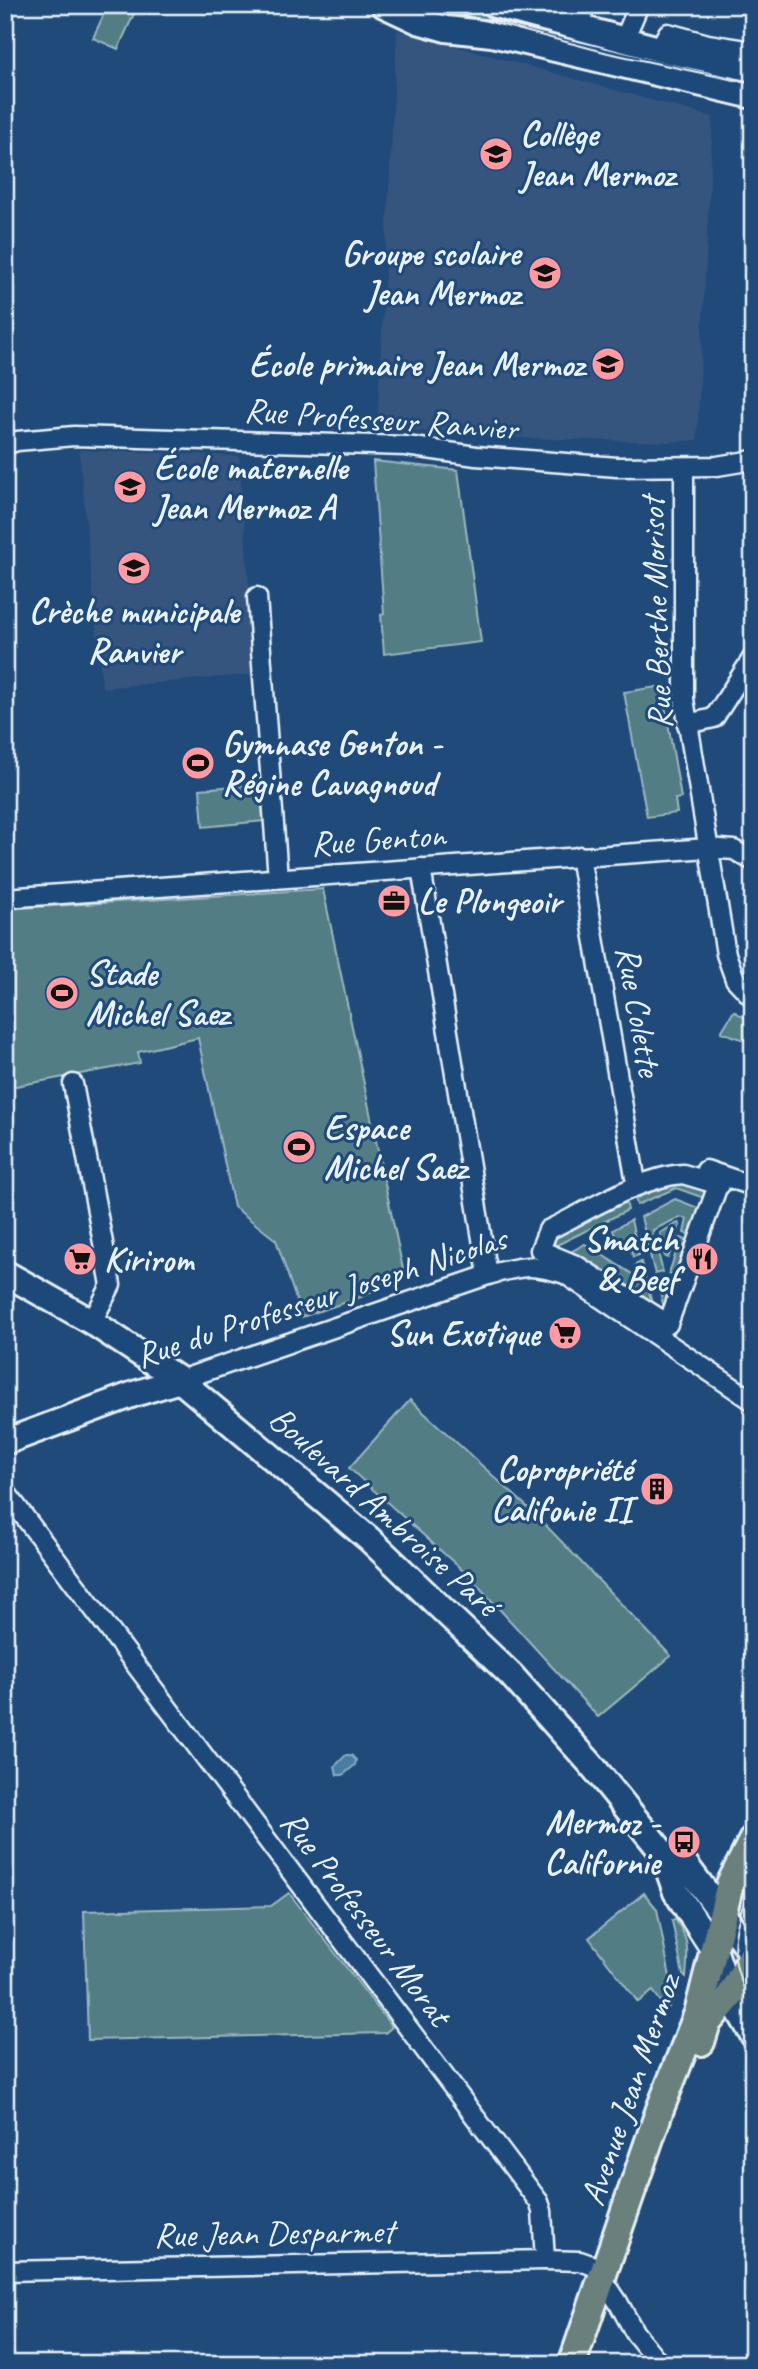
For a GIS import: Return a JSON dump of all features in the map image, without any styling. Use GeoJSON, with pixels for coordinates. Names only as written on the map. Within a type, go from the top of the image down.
{"type":"FeatureCollection","features":[{"type":"Feature","properties":{"kind":"main road","name":"Avenue Jean Mermoz"},"geometry":{"type":"LineString","coordinates":[[588,2364],[607,2285],[660,2109],[698,2013],[730,1884],[753,1839]]}},
{"type":"Feature","properties":{"kind":"main road","name":"Avenue Jean Mermoz"},"geometry":{"type":"LineString","coordinates":[[572,2364],[607,2285],[707,2023],[730,1996],[753,1954]]}},
{"type":"Feature","properties":{"kind":"street"},"geometry":{"type":"LineString","coordinates":[[384,5],[418,21],[446,29],[492,34],[753,96]]}},
{"type":"Feature","properties":{"kind":"street"},"geometry":{"type":"LineString","coordinates":[[562,5],[582,11],[584,30]]}},
{"type":"Feature","properties":{"kind":"street"},"geometry":{"type":"LineString","coordinates":[[624,40],[639,5]]}},
{"type":"Feature","properties":{"kind":"street"},"geometry":{"type":"LineString","coordinates":[[499,6],[659,49],[753,69]]}},
{"type":"Feature","properties":{"kind":"street"},"geometry":{"type":"LineString","coordinates":[[659,49],[668,33],[709,44],[753,51]]}},
{"type":"Feature","properties":{"kind":"street","name":"Rue Professeur Ranvier"},"geometry":{"type":"LineString","coordinates":[[5,445],[17,441],[74,436],[406,446],[580,466],[716,466],[753,460]]}},
{"type":"Feature","properties":{"kind":"street","name":"Rue Berthe Morisot"},"geometry":{"type":"LineString","coordinates":[[684,467],[684,699],[687,724],[726,954],[735,979],[753,998]]}},
{"type":"Feature","properties":{"kind":"street"},"geometry":{"type":"LineString","coordinates":[[257,597],[278,878]]}},
{"type":"Feature","properties":{"kind":"street"},"geometry":{"type":"LineString","coordinates":[[687,724],[714,718],[753,657]]}},
{"type":"Feature","properties":{"kind":"street","name":"Rue Genton"},"geometry":{"type":"LineString","coordinates":[[5,898],[708,848],[734,850],[753,861]]}},
{"type":"Feature","properties":{"kind":"street","name":"Rue Colette"},"geometry":{"type":"LineString","coordinates":[[580,856],[635,1177]]}},
{"type":"Feature","properties":{"kind":"street"},"geometry":{"type":"LineString","coordinates":[[421,867],[488,1275]]}},
{"type":"Feature","properties":{"kind":"street"},"geometry":{"type":"LineString","coordinates":[[73,1083],[111,1285],[92,1322]]}},
{"type":"Feature","properties":{"kind":"street"},"geometry":{"type":"LineString","coordinates":[[524,1265],[535,1229],[543,1222],[635,1177],[670,1165],[684,1164],[753,1186]]}},
{"type":"Feature","properties":{"kind":"street"},"geometry":{"type":"LineString","coordinates":[[683,1174],[720,1185],[716,1188],[668,1324],[576,1265],[540,1250],[548,1230],[644,1182],[666,1175],[683,1174]]}},
{"type":"Feature","properties":{"kind":"street","name":"Rue du Professeur Joseph Nicolas"},"geometry":{"type":"LineString","coordinates":[[5,1442],[134,1394],[524,1265],[544,1267],[565,1275],[753,1401]]}},
{"type":"Feature","properties":{"kind":"street","name":"Boulevard Ambroise Paré"},"geometry":{"type":"LineString","coordinates":[[5,1273],[92,1322],[180,1380],[369,1539],[511,1675],[590,1763],[667,1858],[685,1864],[753,1954]]}},
{"type":"Feature","properties":{"kind":"street","name":"Rue Professeur Morat"},"geometry":{"type":"LineString","coordinates":[[5,1491],[539,2202],[545,2260]]}},
{"type":"Feature","properties":{"kind":"street","name":"Boulevard Ambroise Paré"},"geometry":{"type":"LineString","coordinates":[[667,1858],[666,1863],[676,1892],[715,1952],[730,1996],[753,2035]]}},
{"type":"Feature","properties":{"kind":"street"},"geometry":{"type":"LineString","coordinates":[[545,2260],[580,2261],[594,2266],[635,2333],[660,2364]]}},
{"type":"Feature","properties":{"kind":"street","name":"Rue Jean Desparmet"},"geometry":{"type":"LineString","coordinates":[[5,2271],[545,2260]]}},
{"type":"Feature","properties":{"kind":"shaded area","name":"Groupe scolaire Jean Mermoz"},"geometry":{"type":"Polygon","coordinates":[[[397,30],[713,117],[697,440],[669,442],[511,438],[510,435],[377,429],[397,30]]]}},
{"type":"Feature","properties":{"kind":"shaded area"},"geometry":{"type":"Polygon","coordinates":[[[79,450],[239,456],[256,674],[102,688],[79,450]]]}},
{"type":"Feature","properties":{"kind":"shaded area"},"geometry":{"type":"Polygon","coordinates":[[[346,1755],[351,1755],[356,1760],[355,1765],[343,1775],[337,1775],[335,1766],[346,1755]]]}},
{"type":"Feature","properties":{"kind":"green space"},"geometry":{"type":"Polygon","coordinates":[[[108,5],[138,5],[118,49],[93,38],[108,5]]]}},
{"type":"Feature","properties":{"kind":"green space"},"geometry":{"type":"Polygon","coordinates":[[[438,5],[482,5],[496,12],[753,73],[753,90],[448,22],[450,15],[436,11],[438,5]]]}},
{"type":"Feature","properties":{"kind":"green space"},"geometry":{"type":"Polygon","coordinates":[[[373,461],[458,470],[481,642],[384,654],[381,615],[384,614],[373,461]]]}},
{"type":"Feature","properties":{"kind":"green space"},"geometry":{"type":"Polygon","coordinates":[[[664,686],[664,697],[660,697],[661,705],[665,705],[681,798],[675,799],[677,813],[647,817],[624,692],[664,686]]]}},
{"type":"Feature","properties":{"kind":"green space"},"geometry":{"type":"Polygon","coordinates":[[[259,784],[264,821],[203,827],[200,789],[259,784]]]}},
{"type":"Feature","properties":{"kind":"green space","name":"Espace Michel Saez"},"geometry":{"type":"Polygon","coordinates":[[[323,889],[404,1274],[361,1297],[302,1317],[276,1240],[234,1207],[198,1038],[138,1052],[140,1063],[5,1088],[5,909],[323,889]]]}},
{"type":"Feature","properties":{"kind":"green space"},"geometry":{"type":"Polygon","coordinates":[[[734,1011],[753,1023],[753,1043],[721,1032],[734,1011]]]}},
{"type":"Feature","properties":{"kind":"green space"},"geometry":{"type":"Polygon","coordinates":[[[667,1177],[708,1186],[704,1198],[676,1188],[637,1205],[634,1195],[667,1177]]]}},
{"type":"Feature","properties":{"kind":"green space"},"geometry":{"type":"Polygon","coordinates":[[[625,1198],[628,1210],[555,1246],[552,1234],[625,1198]]]}},
{"type":"Feature","properties":{"kind":"green space"},"geometry":{"type":"Polygon","coordinates":[[[675,1199],[701,1209],[691,1235],[684,1233],[687,1219],[680,1217],[653,1230],[653,1234],[646,1237],[641,1217],[675,1199]]]}},
{"type":"Feature","properties":{"kind":"green space"},"geometry":{"type":"Polygon","coordinates":[[[631,1220],[639,1255],[633,1257],[629,1242],[617,1241],[613,1230],[631,1220]]]}},
{"type":"Feature","properties":{"kind":"green space"},"geometry":{"type":"Polygon","coordinates":[[[678,1223],[680,1225],[668,1258],[665,1257],[660,1233],[678,1223]]]}},
{"type":"Feature","properties":{"kind":"green space"},"geometry":{"type":"Polygon","coordinates":[[[681,1238],[689,1241],[676,1276],[669,1273],[681,1238]]]}},
{"type":"Feature","properties":{"kind":"green space"},"geometry":{"type":"Polygon","coordinates":[[[655,1241],[663,1272],[655,1274],[647,1243],[655,1241]]]}},
{"type":"Feature","properties":{"kind":"green space"},"geometry":{"type":"Polygon","coordinates":[[[585,1244],[637,1277],[635,1265],[641,1262],[653,1307],[567,1254],[585,1244]]]}},
{"type":"Feature","properties":{"kind":"green space"},"geometry":{"type":"Polygon","coordinates":[[[664,1278],[675,1282],[664,1308],[657,1280],[664,1278]]]}},
{"type":"Feature","properties":{"kind":"green space"},"geometry":{"type":"Polygon","coordinates":[[[410,1400],[535,1514],[671,1656],[598,1717],[471,1578],[349,1468],[410,1400]]]}},
{"type":"Feature","properties":{"kind":"green space"},"geometry":{"type":"Polygon","coordinates":[[[289,1893],[392,2027],[385,2033],[88,2040],[84,1911],[271,1906],[289,1893]]]}},
{"type":"Feature","properties":{"kind":"green space"},"geometry":{"type":"Polygon","coordinates":[[[644,1893],[657,1909],[674,1998],[667,2010],[653,1991],[638,2002],[589,1938],[644,1893]]]}},
{"type":"Feature","properties":{"kind":"green space"},"geometry":{"type":"Polygon","coordinates":[[[675,1919],[687,1946],[686,1977],[683,1975],[672,1921],[675,1919]]]}},
{"type":"Feature","properties":{"kind":"tram line"},"geometry":{"type":"LineString","coordinates":[[426,5],[608,53],[753,84]]}},
{"type":"Feature","properties":{"kind":"tram line"},"geometry":{"type":"LineString","coordinates":[[753,1878],[741,1912],[735,1941],[737,1971],[753,2003]]}},
{"type":"Feature","properties":{"kind":"place","name":"Collège Jean Mermoz"},"geometry":{"type":"Point","coordinates":[496,154]}},
{"type":"Feature","properties":{"kind":"place","name":"Groupe scolaire Jean Mermoz"},"geometry":{"type":"Point","coordinates":[545,273]}},
{"type":"Feature","properties":{"kind":"place","name":"École primaire Jean Mermoz"},"geometry":{"type":"Point","coordinates":[608,364]}},
{"type":"Feature","properties":{"kind":"place","name":"École maternelle Jean Mermoz A"},"geometry":{"type":"Point","coordinates":[130,487]}},
{"type":"Feature","properties":{"kind":"place","name":"Crèche municipale Ranvier"},"geometry":{"type":"Point","coordinates":[134,568]}},
{"type":"Feature","properties":{"kind":"place","name":"Gymnase Genton - Régine Cavagnoud"},"geometry":{"type":"Point","coordinates":[198,763]}},
{"type":"Feature","properties":{"kind":"place","name":"Le Plongeoir"},"geometry":{"type":"Point","coordinates":[394,901]}},
{"type":"Feature","properties":{"kind":"place","name":"Stade Michel Saez"},"geometry":{"type":"Point","coordinates":[62,993]}},
{"type":"Feature","properties":{"kind":"place","name":"Espace Michel Saez"},"geometry":{"type":"Point","coordinates":[299,1147]}},
{"type":"Feature","properties":{"kind":"place","name":"Kirirom"},"geometry":{"type":"Point","coordinates":[80,1259]}},
{"type":"Feature","properties":{"kind":"place","name":"Smatch & Beef"},"geometry":{"type":"Point","coordinates":[702,1259]}},
{"type":"Feature","properties":{"kind":"place","name":"Sun Exotique"},"geometry":{"type":"Point","coordinates":[565,1333]}},
{"type":"Feature","properties":{"kind":"place","name":"Copropriété Califonie II"},"geometry":{"type":"Point","coordinates":[657,1489]}},
{"type":"Feature","properties":{"kind":"place","name":"Mermoz - Californie"},"geometry":{"type":"Point","coordinates":[684,1842]}}]}
